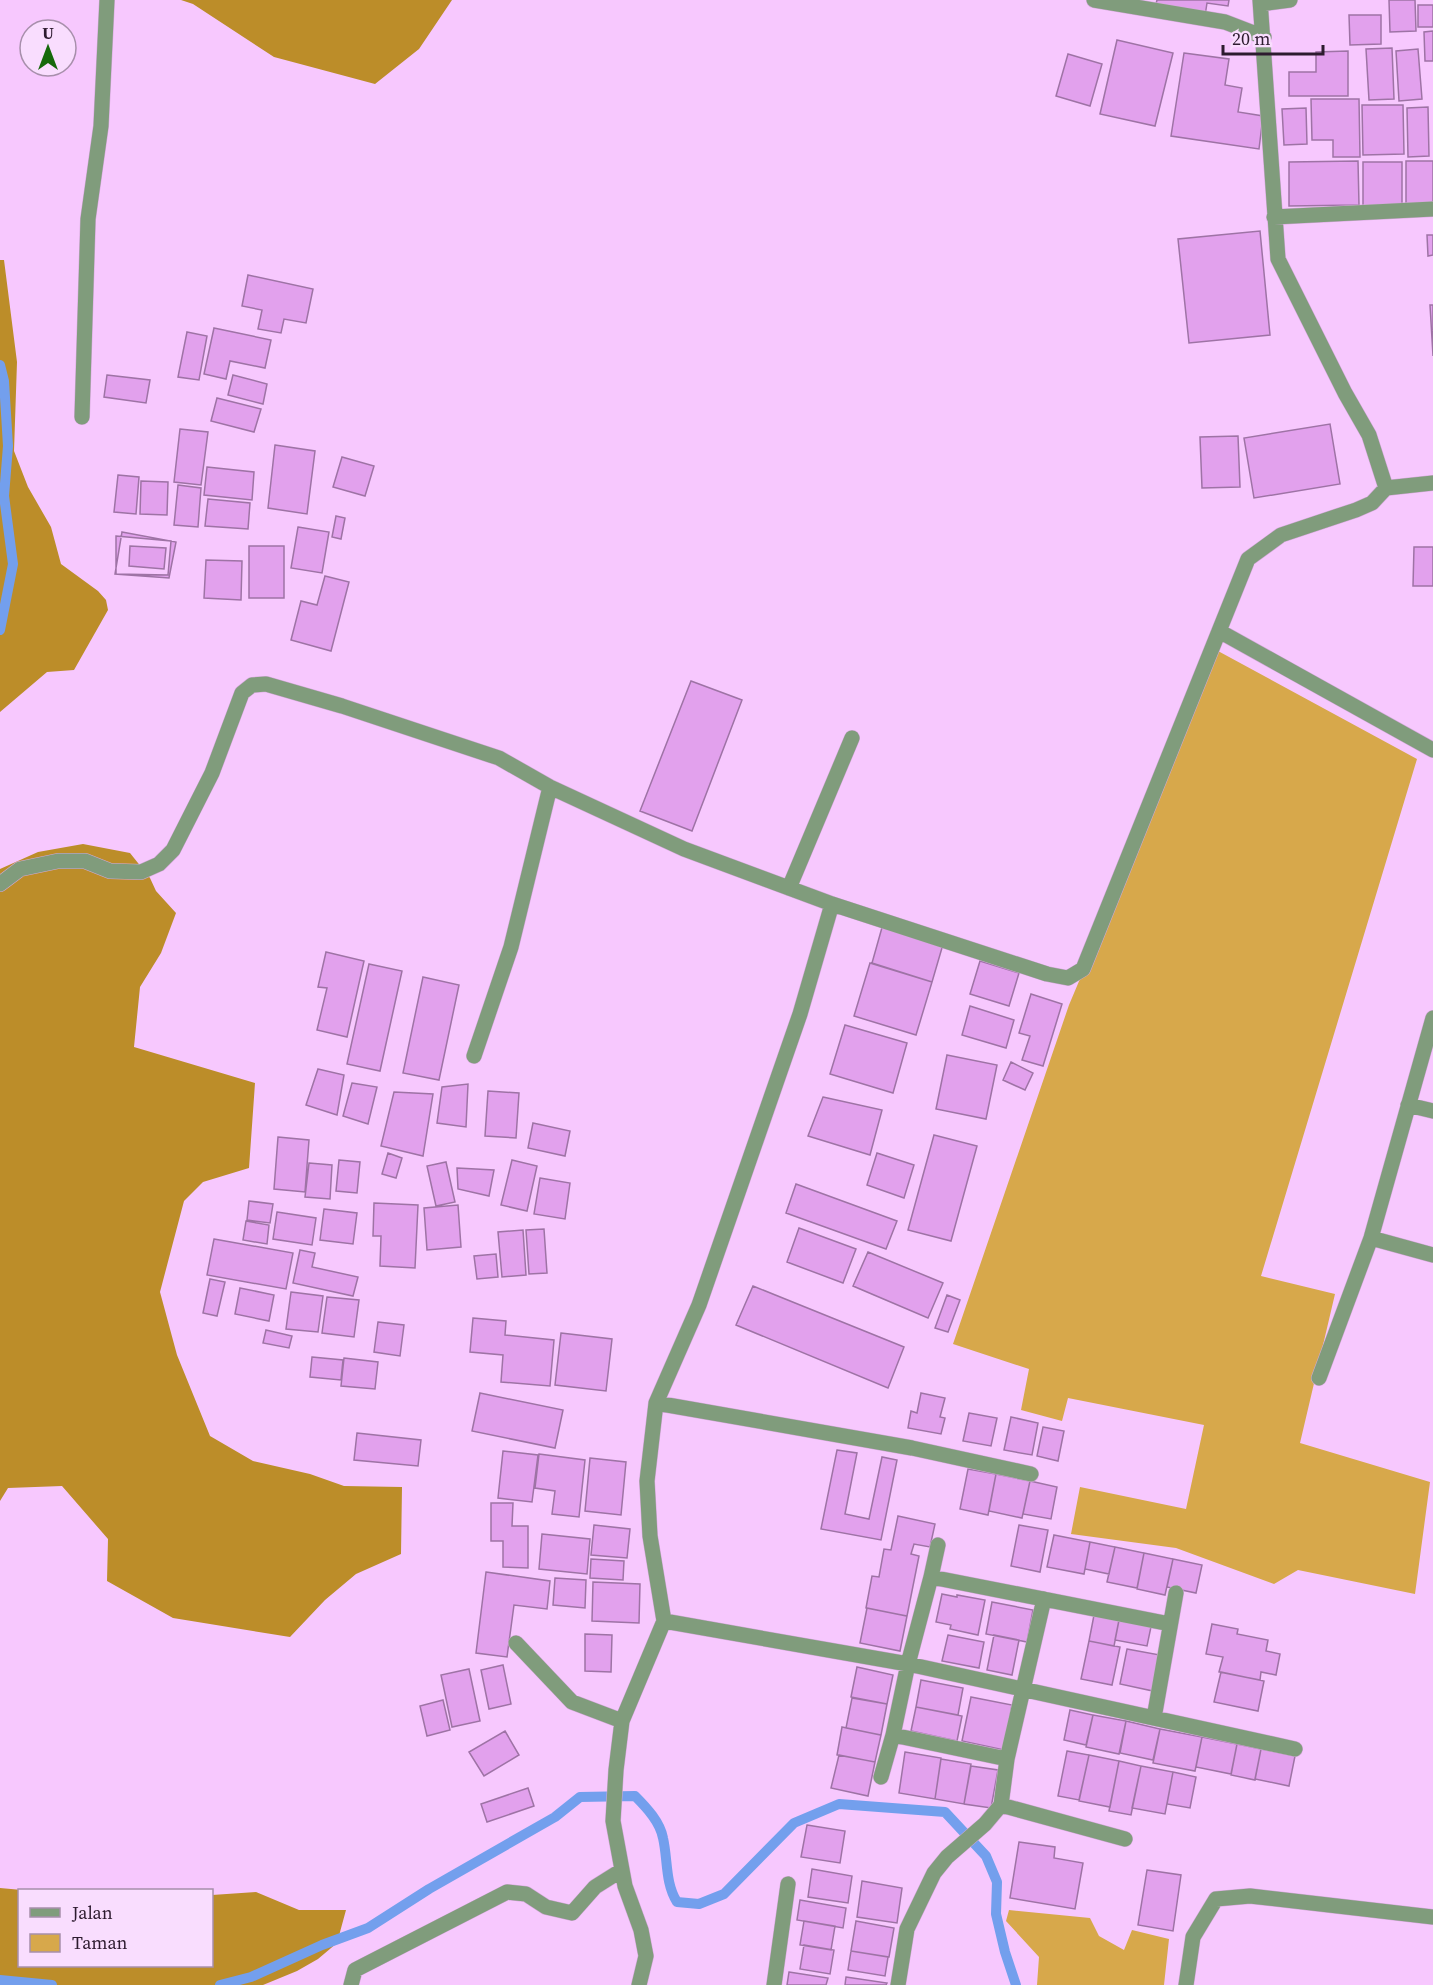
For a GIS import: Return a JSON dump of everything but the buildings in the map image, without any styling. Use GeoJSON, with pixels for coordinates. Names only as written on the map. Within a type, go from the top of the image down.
{"type":"FeatureCollection","features":[{"type":"Feature","properties":{"kind":"street"},"geometry":{"type":"LineString","coordinates":[[82,417],[88,219],[101,126],[107,0]]}},
{"type":"Feature","properties":{"kind":"street"},"geometry":{"type":"LineString","coordinates":[[1094,0],[1225,22],[1264,37]]}},
{"type":"Feature","properties":{"kind":"street"},"geometry":{"type":"LineString","coordinates":[[1290,0],[1260,2],[1278,259],[1345,393],[1369,435],[1386,488]]}},
{"type":"Feature","properties":{"kind":"street"},"geometry":{"type":"LineString","coordinates":[[1274,218],[1433,208]]}},
{"type":"Feature","properties":{"kind":"street"},"geometry":{"type":"LineString","coordinates":[[0,884],[20,869],[58,861],[85,861],[110,871],[141,872],[159,864],[173,850],[212,773],[242,693],[252,686],[266,684],[342,706],[499,758],[550,787],[684,849],[832,904],[1047,974],[1068,978],[1083,969],[1248,559],[1281,535],[1356,510],[1372,502],[1386,488],[1433,483]]}},
{"type":"Feature","properties":{"kind":"street"},"geometry":{"type":"LineString","coordinates":[[1219,631],[1433,750]]}},
{"type":"Feature","properties":{"kind":"street"},"geometry":{"type":"LineString","coordinates":[[789,888],[852,738]]}},
{"type":"Feature","properties":{"kind":"street"},"geometry":{"type":"LineString","coordinates":[[474,1056],[511,947],[550,787]]}},
{"type":"Feature","properties":{"kind":"street"},"geometry":{"type":"LineString","coordinates":[[639,1985],[646,1956],[641,1930],[625,1886],[613,1821],[622,1721],[664,1622],[650,1536],[647,1481],[656,1403],[699,1305],[800,1014],[832,904]]}},
{"type":"Feature","properties":{"kind":"street"},"geometry":{"type":"LineString","coordinates":[[1319,1378],[1371,1238],[1433,1018]]}},
{"type":"Feature","properties":{"kind":"street"},"geometry":{"type":"LineString","coordinates":[[1408,1105],[1433,1111]]}},
{"type":"Feature","properties":{"kind":"street"},"geometry":{"type":"LineString","coordinates":[[1371,1238],[1433,1255]]}},
{"type":"Feature","properties":{"kind":"street"},"geometry":{"type":"LineString","coordinates":[[656,1403],[912,1448],[1031,1474]]}},
{"type":"Feature","properties":{"kind":"street"},"geometry":{"type":"LineString","coordinates":[[881,1777],[939,1545]]}},
{"type":"Feature","properties":{"kind":"street"},"geometry":{"type":"LineString","coordinates":[[931,1577],[1170,1624]]}},
{"type":"Feature","properties":{"kind":"street"},"geometry":{"type":"LineString","coordinates":[[1154,1718],[1176,1593]]}},
{"type":"Feature","properties":{"kind":"street"},"geometry":{"type":"LineString","coordinates":[[898,1985],[907,1929],[933,1873],[947,1857],[985,1824],[1001,1805],[1007,1759],[1044,1599]]}},
{"type":"Feature","properties":{"kind":"street"},"geometry":{"type":"LineString","coordinates":[[664,1622],[908,1664],[1295,1749]]}},
{"type":"Feature","properties":{"kind":"street"},"geometry":{"type":"LineString","coordinates":[[516,1643],[572,1702],[622,1721]]}},
{"type":"Feature","properties":{"kind":"street"},"geometry":{"type":"LineString","coordinates":[[893,1735],[1007,1759]]}},
{"type":"Feature","properties":{"kind":"street"},"geometry":{"type":"LineString","coordinates":[[1001,1805],[1125,1839]]}},
{"type":"Feature","properties":{"kind":"street"},"geometry":{"type":"LineString","coordinates":[[351,1985],[356,1970],[507,1892],[526,1894],[546,1907],[572,1913],[595,1887],[622,1870]]}},
{"type":"Feature","properties":{"kind":"street"},"geometry":{"type":"LineString","coordinates":[[774,1985],[788,1884]]}},
{"type":"Feature","properties":{"kind":"street"},"geometry":{"type":"LineString","coordinates":[[1186,1985],[1193,1937],[1216,1899],[1250,1896],[1433,1917]]}},
{"type":"Feature","properties":{"kind":"green space"},"geometry":{"type":"Polygon","coordinates":[[[1218,651],[1417,759],[1261,1276],[1335,1294],[1300,1443],[1430,1482],[1415,1594],[1298,1570],[1274,1584],[1176,1548],[1071,1534],[1080,1487],[1186,1509],[1204,1425],[1068,1398],[1062,1421],[1021,1410],[1029,1369],[953,1344],[1069,1005],[1218,651]]]}},
{"type":"Feature","properties":{"kind":"green space"},"geometry":{"type":"Polygon","coordinates":[[[1009,1910],[1090,1918],[1099,1936],[1124,1950],[1132,1930],[1169,1939],[1164,1985],[1037,1985],[1039,1957],[1006,1921],[1009,1910]]]}},
{"type":"Feature","properties":{"kind":"shaded area"},"geometry":{"type":"Polygon","coordinates":[[[181,0],[452,0],[419,49],[375,84],[274,57],[193,4],[181,0]]]}},
{"type":"Feature","properties":{"kind":"shaded area"},"geometry":{"type":"Polygon","coordinates":[[[0,260],[4,260],[17,362],[14,451],[28,487],[51,527],[61,564],[98,591],[106,600],[108,610],[74,670],[47,672],[0,712],[0,260]]]}},
{"type":"Feature","properties":{"kind":"shaded area"},"geometry":{"type":"Polygon","coordinates":[[[83,844],[130,853],[150,878],[156,891],[176,913],[161,953],[140,987],[134,1047],[255,1083],[249,1168],[203,1182],[184,1201],[160,1292],[177,1355],[210,1436],[253,1461],[310,1474],[344,1486],[402,1487],[401,1554],[356,1574],[325,1600],[290,1637],[173,1618],[107,1581],[108,1539],[62,1486],[8,1488],[0,1501],[0,869],[38,852],[83,844]]]}},
{"type":"Feature","properties":{"kind":"shaded area"},"geometry":{"type":"Polygon","coordinates":[[[0,1888],[18,1890],[18,1967],[213,1967],[213,1895],[256,1892],[299,1910],[346,1910],[337,1943],[318,1959],[297,1971],[263,1985],[0,1985],[0,1888]]]}},
{"type":"Feature","properties":{"kind":"waterway"},"geometry":{"type":"LineString","coordinates":[[0,365],[4,381],[8,446],[4,496],[13,564],[0,630]]}},
{"type":"Feature","properties":{"kind":"waterway"},"geometry":{"type":"LineString","coordinates":[[220,1985],[251,1977],[322,1945],[368,1928],[429,1889],[555,1817],[580,1797],[635,1796],[659,1826],[665,1846],[670,1887],[677,1902],[699,1904],[724,1894],[794,1823],[839,1804],[945,1812],[986,1856],[997,1882],[996,1914],[1016,1985]]}},
{"type":"Feature","properties":{"kind":"waterway"},"geometry":{"type":"LineString","coordinates":[[0,1980],[52,1985]]}}]}
